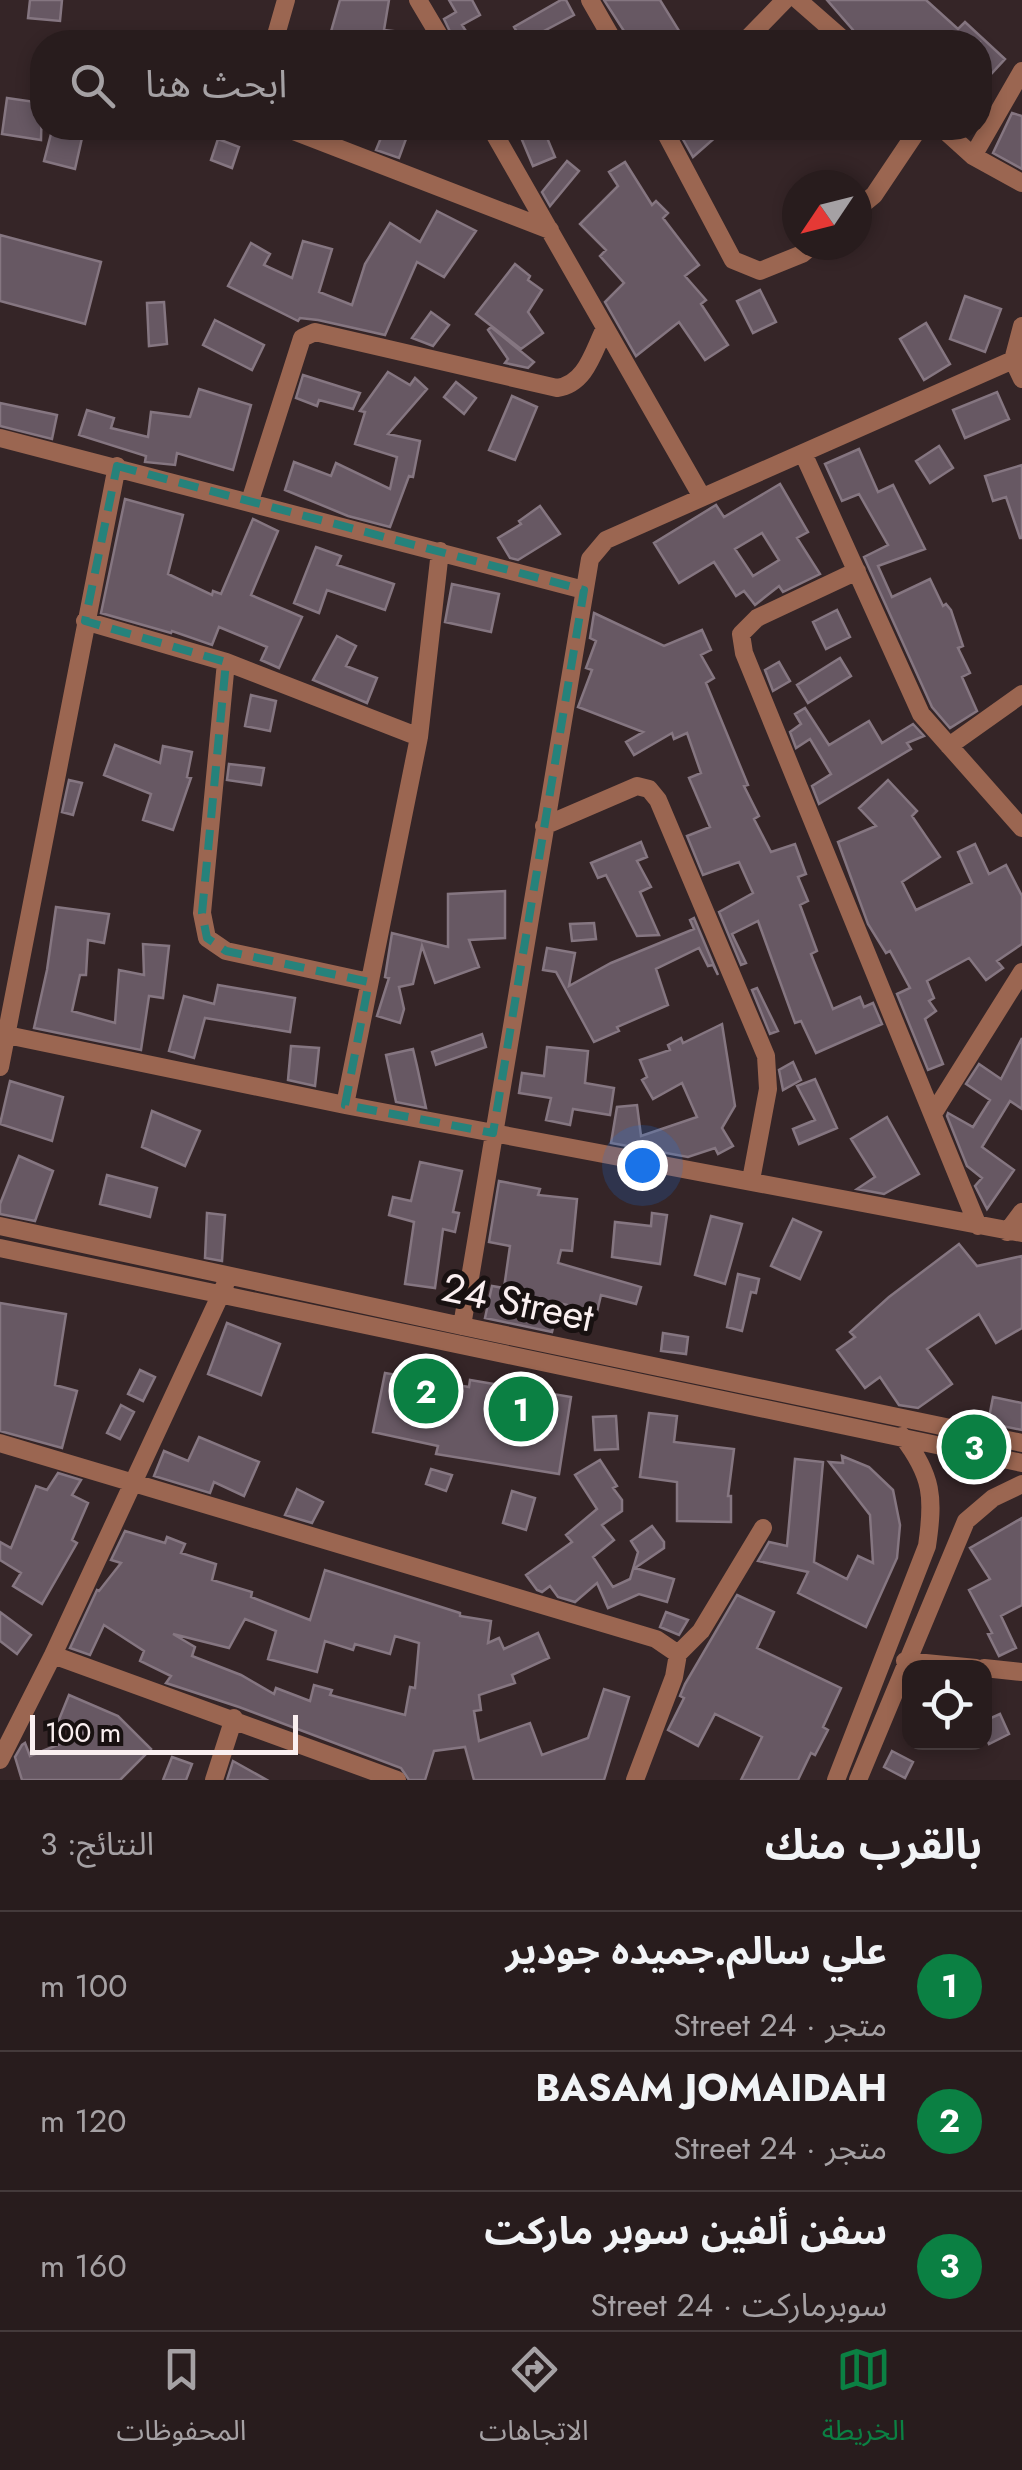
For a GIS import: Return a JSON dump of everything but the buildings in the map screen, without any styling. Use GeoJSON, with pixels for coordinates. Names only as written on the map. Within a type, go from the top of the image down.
{"type":"FeatureCollection","features":[{"type":"Feature","properties":{"kind":"street"},"geometry":{"type":"LineString","coordinates":[[277,30],[286,0]]}},
{"type":"Feature","properties":{"kind":"street"},"geometry":{"type":"LineString","coordinates":[[418,0],[436,30]]}},
{"type":"Feature","properties":{"kind":"street"},"geometry":{"type":"LineString","coordinates":[[590,0],[607,30]]}},
{"type":"Feature","properties":{"kind":"street"},"geometry":{"type":"LineString","coordinates":[[756,30],[785,0]]}},
{"type":"Feature","properties":{"kind":"street"},"geometry":{"type":"LineString","coordinates":[[798,0],[832,30]]}},
{"type":"Feature","properties":{"kind":"street"},"geometry":{"type":"LineString","coordinates":[[992,123],[1022,71]]}},
{"type":"Feature","properties":{"kind":"street"},"geometry":{"type":"LineString","coordinates":[[317,140],[550,230]]}},
{"type":"Feature","properties":{"kind":"street"},"geometry":{"type":"LineString","coordinates":[[498,140],[702,498]]}},
{"type":"Feature","properties":{"kind":"street"},"geometry":{"type":"LineString","coordinates":[[668,140],[733,260],[760,271],[787,260]]}},
{"type":"Feature","properties":{"kind":"street"},"geometry":{"type":"LineString","coordinates":[[872,197],[911,140]]}},
{"type":"Feature","properties":{"kind":"street"},"geometry":{"type":"LineString","coordinates":[[955,140],[973,156],[1022,183]]}},
{"type":"Feature","properties":{"kind":"street"},"geometry":{"type":"LineString","coordinates":[[973,156],[982,140]]}},
{"type":"Feature","properties":{"kind":"street"},"geometry":{"type":"LineString","coordinates":[[1022,326],[1013,360],[1022,379]]}},
{"type":"Feature","properties":{"kind":"street"},"geometry":{"type":"LineString","coordinates":[[250,501],[302,338],[315,332],[557,388],[571,386],[581,377],[605,328]]}},
{"type":"Feature","properties":{"kind":"street"},"geometry":{"type":"LineString","coordinates":[[462,1326],[590,559],[606,540],[1013,360]]}},
{"type":"Feature","properties":{"kind":"street"},"geometry":{"type":"LineString","coordinates":[[0,438],[584,590]]}},
{"type":"Feature","properties":{"kind":"street"},"geometry":{"type":"LineString","coordinates":[[804,453],[921,714],[1022,828]]}},
{"type":"Feature","properties":{"kind":"street"},"geometry":{"type":"LineString","coordinates":[[0,1067],[117,466]]}},
{"type":"Feature","properties":{"kind":"street"},"geometry":{"type":"LineString","coordinates":[[345,1105],[419,737],[440,552]]}},
{"type":"Feature","properties":{"kind":"street"},"geometry":{"type":"LineString","coordinates":[[856,571],[757,618],[742,634],[744,653],[978,1226]]}},
{"type":"Feature","properties":{"kind":"street"},"geometry":{"type":"LineString","coordinates":[[85,622],[226,662],[419,737]]}},
{"type":"Feature","properties":{"kind":"street"},"geometry":{"type":"LineString","coordinates":[[226,662],[202,913],[207,938],[226,952],[368,982]]}},
{"type":"Feature","properties":{"kind":"street"},"geometry":{"type":"LineString","coordinates":[[949,746],[1022,694]]}},
{"type":"Feature","properties":{"kind":"street"},"geometry":{"type":"LineString","coordinates":[[544,826],[637,786],[649,789],[658,800],[766,1056],[768,1089],[751,1180]]}},
{"type":"Feature","properties":{"kind":"street"},"geometry":{"type":"LineString","coordinates":[[933,1114],[1022,972]]}},
{"type":"Feature","properties":{"kind":"street"},"geometry":{"type":"LineString","coordinates":[[7,1035],[345,1105],[978,1226],[1015,1232],[1022,1212]]}},
{"type":"Feature","properties":{"kind":"street","name":"24 Street"},"geometry":{"type":"LineString","coordinates":[[0,1226],[1022,1442]]}},
{"type":"Feature","properties":{"kind":"street","name":"24 Street"},"geometry":{"type":"LineString","coordinates":[[0,1248],[1022,1462]]}},
{"type":"Feature","properties":{"kind":"street"},"geometry":{"type":"LineString","coordinates":[[0,1760],[53,1656],[231,1276]]}},
{"type":"Feature","properties":{"kind":"street"},"geometry":{"type":"LineString","coordinates":[[836,1780],[927,1546],[932,1512],[930,1485],[922,1461],[902,1436]]}},
{"type":"Feature","properties":{"kind":"street"},"geometry":{"type":"LineString","coordinates":[[0,1443],[656,1639],[678,1654]]}},
{"type":"Feature","properties":{"kind":"street"},"geometry":{"type":"LineString","coordinates":[[906,1660],[966,1521],[993,1498],[1022,1484]]}},
{"type":"Feature","properties":{"kind":"street"},"geometry":{"type":"LineString","coordinates":[[932,1512],[966,1521]]}},
{"type":"Feature","properties":{"kind":"street"},"geometry":{"type":"LineString","coordinates":[[635,1780],[674,1678],[678,1654],[700,1631],[763,1528]]}},
{"type":"Feature","properties":{"kind":"street"},"geometry":{"type":"LineString","coordinates":[[53,1656],[398,1780]]}},
{"type":"Feature","properties":{"kind":"street"},"geometry":{"type":"LineString","coordinates":[[992,1669],[1022,1672]]}},
{"type":"Feature","properties":{"kind":"street"},"geometry":{"type":"LineString","coordinates":[[858,1780],[902,1671]]}},
{"type":"Feature","properties":{"kind":"street"},"geometry":{"type":"LineString","coordinates":[[214,1780],[234,1718]]}},
{"type":"Feature","properties":{"kind":"highlighted area"},"geometry":{"type":"Polygon","coordinates":[[[117,466],[584,590],[493,1133],[345,1105],[369,982],[226,951],[207,938],[202,913],[226,662],[85,621],[117,466]]]}},
{"type":"Feature","properties":{"kind":"place","name":"BASAM JOMAIDAH"},"geometry":{"type":"Point","coordinates":[426,1391]}},
{"type":"Feature","properties":{"kind":"place","name":"علي سالم.جميده جودير"},"geometry":{"type":"Point","coordinates":[521,1409]}},
{"type":"Feature","properties":{"kind":"place","name":"سفن ألفين سوبر ماركت"},"geometry":{"type":"Point","coordinates":[974,1447]}}]}
